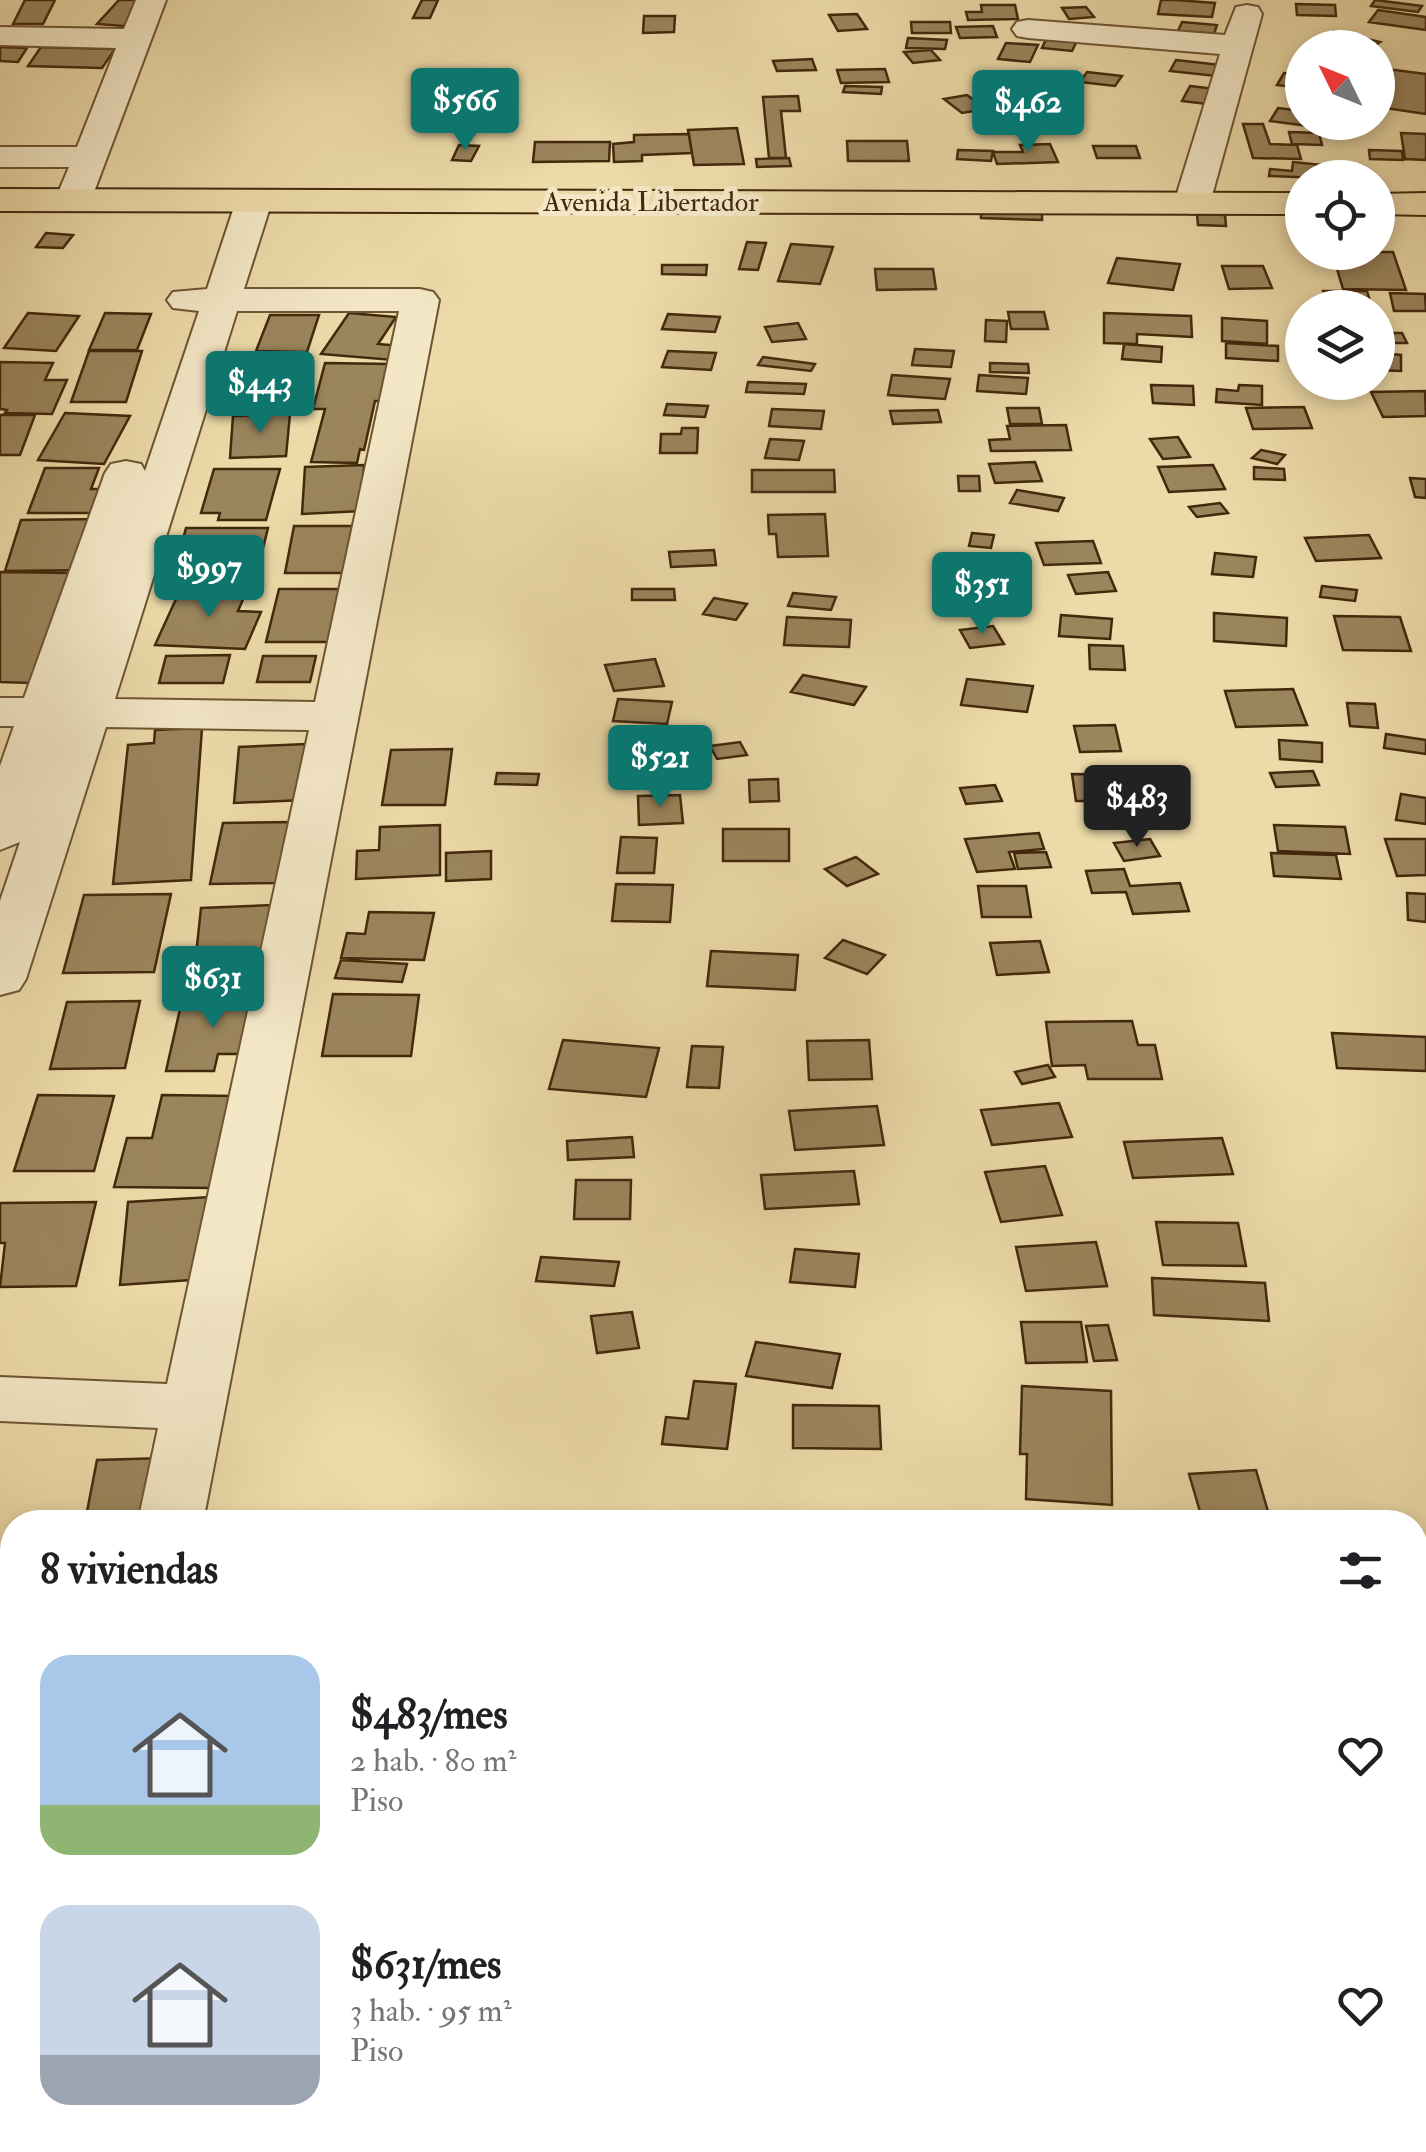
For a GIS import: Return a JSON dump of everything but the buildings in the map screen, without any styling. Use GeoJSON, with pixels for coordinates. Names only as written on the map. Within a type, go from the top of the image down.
{"type":"FeatureCollection","features":[{"type":"Feature","properties":{"kind":"highway","name":"Avenida Libertador"},"geometry":{"type":"LineString","coordinates":[[0,200],[1285,204]]}},
{"type":"Feature","properties":{"kind":"highway"},"geometry":{"type":"LineString","coordinates":[[1395,204],[1426,204]]}},
{"type":"Feature","properties":{"kind":"street"},"geometry":{"type":"LineString","coordinates":[[73,200],[150,0]]}},
{"type":"Feature","properties":{"kind":"street"},"geometry":{"type":"LineString","coordinates":[[1192,203],[1248,10]]}},
{"type":"Feature","properties":{"kind":"street"},"geometry":{"type":"LineString","coordinates":[[1028,28],[1238,46]]}},
{"type":"Feature","properties":{"kind":"street"},"geometry":{"type":"LineString","coordinates":[[0,36],[136,39]]}},
{"type":"Feature","properties":{"kind":"street"},"geometry":{"type":"LineString","coordinates":[[0,157],[90,157]]}},
{"type":"Feature","properties":{"kind":"street"},"geometry":{"type":"LineString","coordinates":[[0,835],[43,712],[204,300],[237,201]]}},
{"type":"Feature","properties":{"kind":"street"},"geometry":{"type":"LineString","coordinates":[[173,1510],[420,300],[204,300]]}},
{"type":"Feature","properties":{"kind":"street"},"geometry":{"type":"LineString","coordinates":[[43,712],[335,716]]}},
{"type":"Feature","properties":{"kind":"street"},"geometry":{"type":"LineString","coordinates":[[0,979],[43,712]]}},
{"type":"Feature","properties":{"kind":"street"},"geometry":{"type":"LineString","coordinates":[[0,1399],[194,1407]]}}]}
